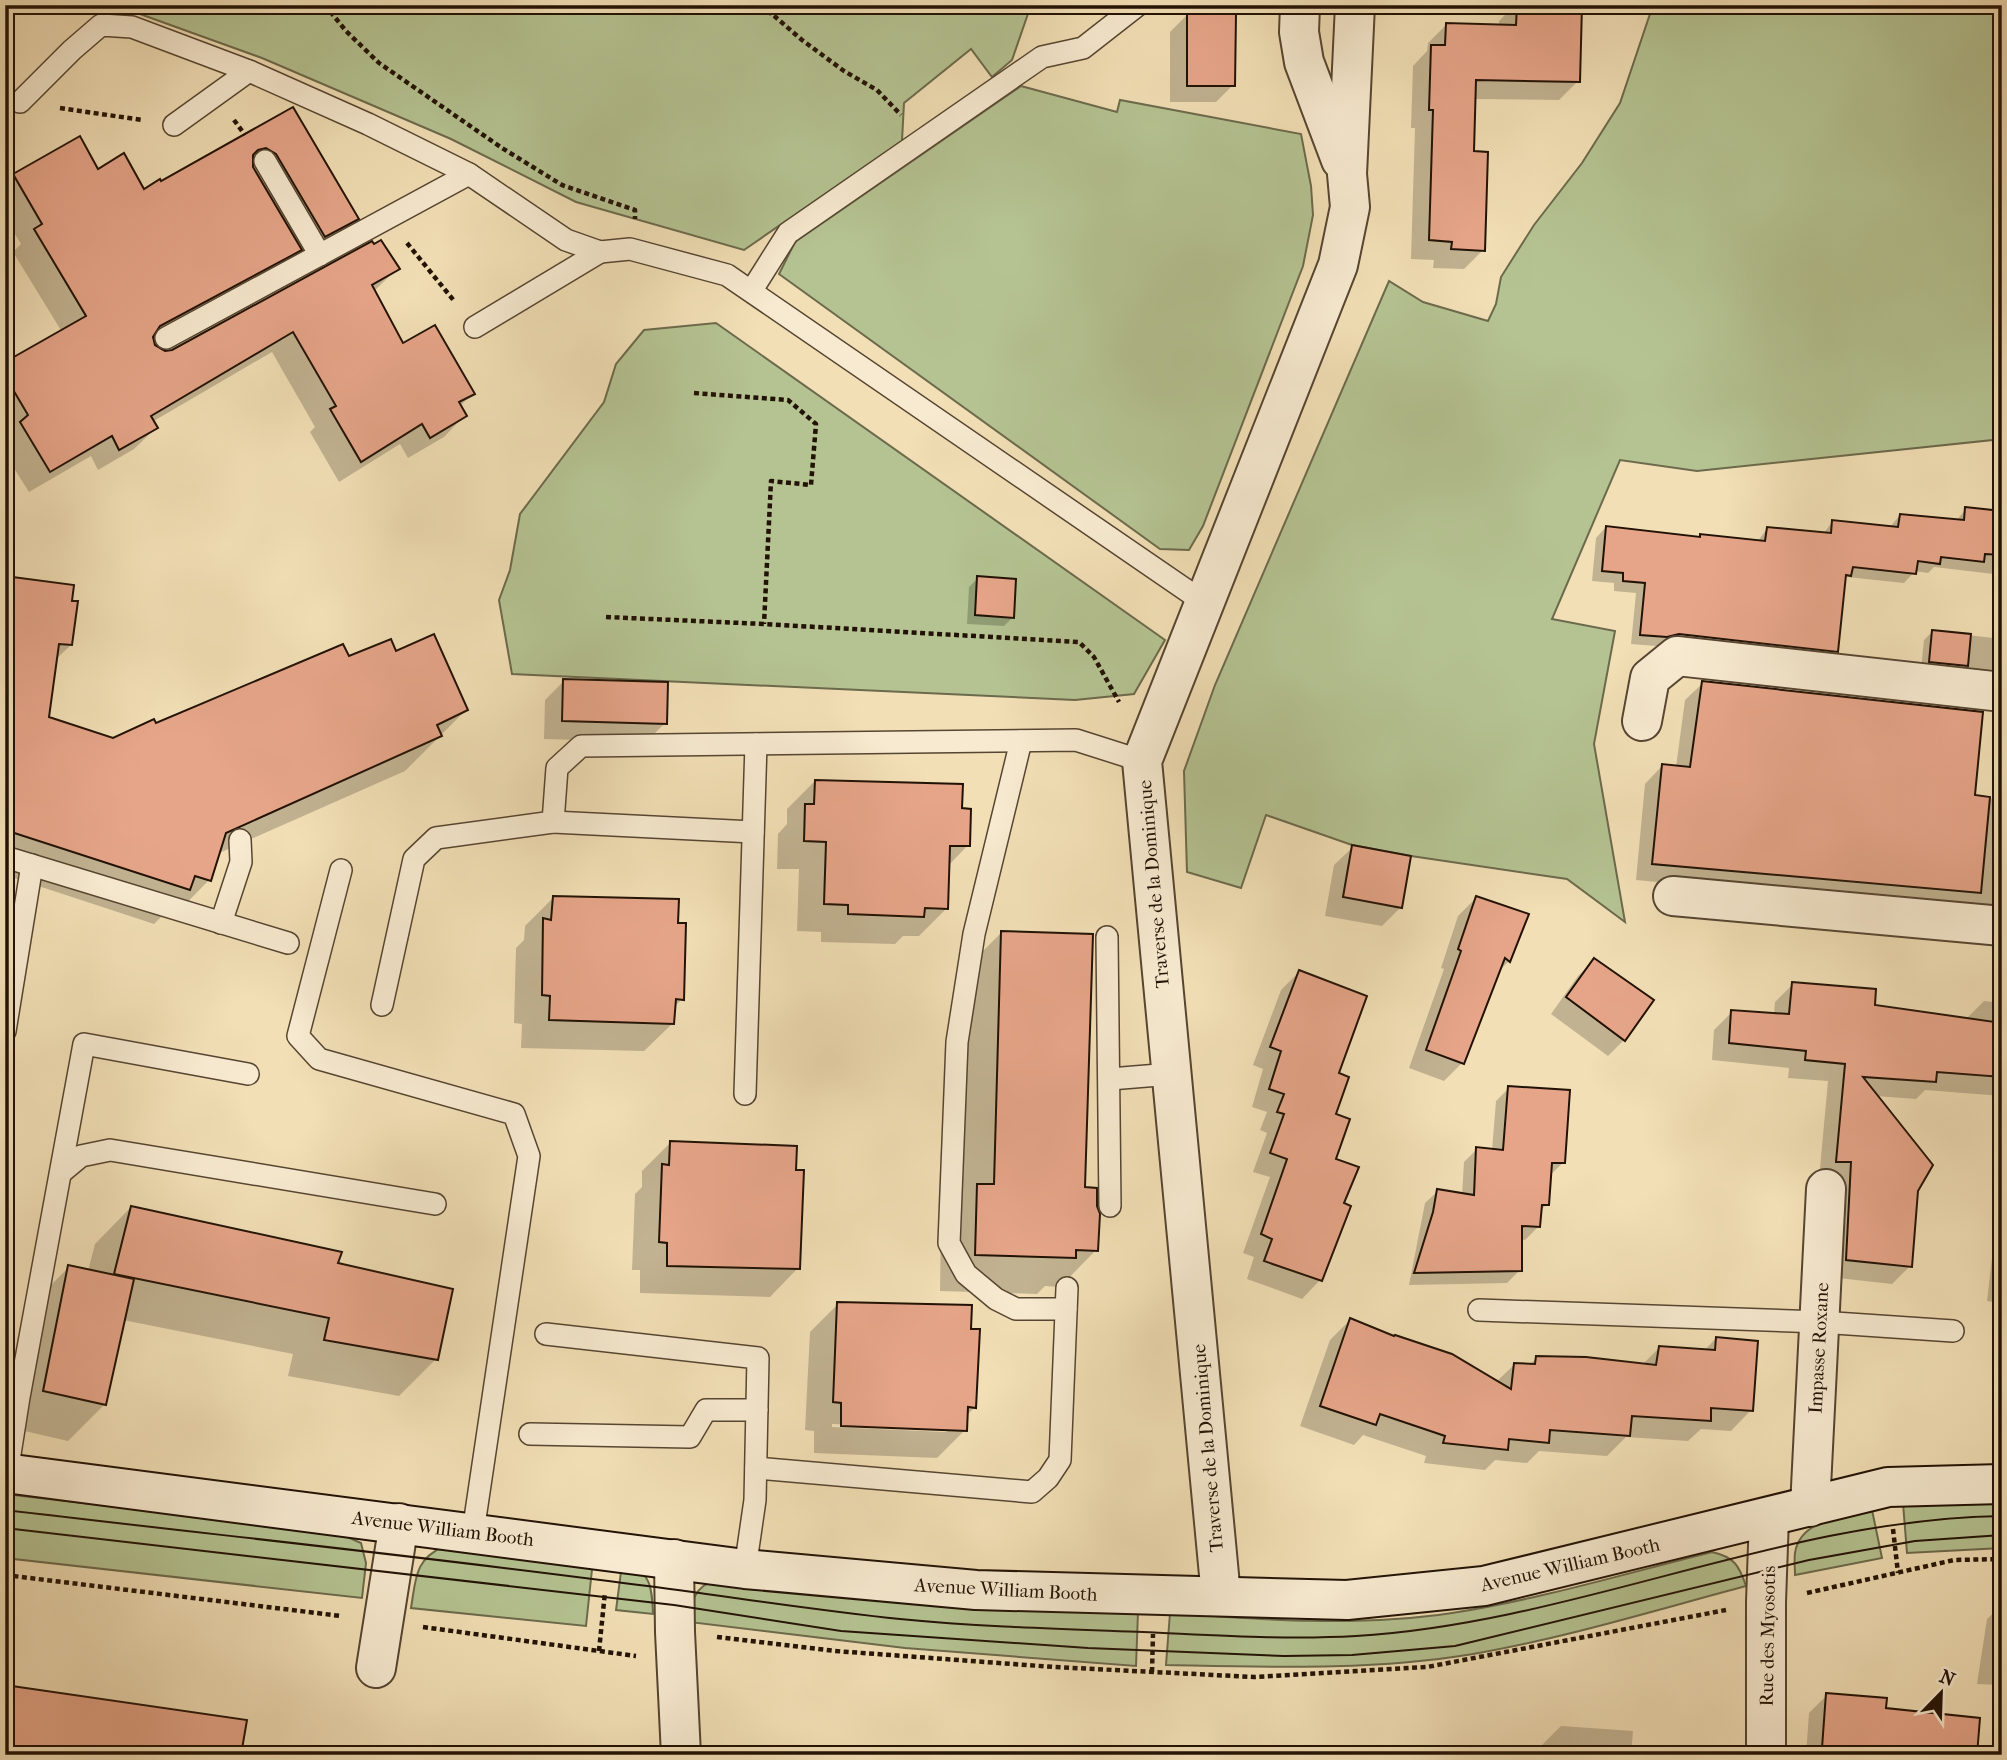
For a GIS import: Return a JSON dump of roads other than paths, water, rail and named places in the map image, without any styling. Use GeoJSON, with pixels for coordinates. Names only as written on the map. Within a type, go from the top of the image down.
{"type":"FeatureCollection","features":[{"type":"Feature","properties":{"kind":"street"},"geometry":{"type":"LineString","coordinates":[[1300,5],[1299,32],[1304,62],[1348,191]]}},
{"type":"Feature","properties":{"kind":"street"},"geometry":{"type":"LineString","coordinates":[[1304,62],[1354,22]]}},
{"type":"Feature","properties":{"kind":"street","name":"Traverse de la Dominique"},"geometry":{"type":"LineString","coordinates":[[1221,1596],[1142,761],[1338,265],[1348,191],[1354,22]]}},
{"type":"Feature","properties":{"kind":"street"},"geometry":{"type":"LineString","coordinates":[[1642,721],[1650,678],[1677,656],[2002,692]]}},
{"type":"Feature","properties":{"kind":"street"},"geometry":{"type":"LineString","coordinates":[[1673,896],[2002,926]]}},
{"type":"Feature","properties":{"kind":"street","name":"Impasse Roxane"},"geometry":{"type":"LineString","coordinates":[[1810,1507],[1826,1189]]}},
{"type":"Feature","properties":{"kind":"street","name":"Avenue William Booth"},"geometry":{"type":"LineString","coordinates":[[6,1473],[745,1569],[976,1590],[1347,1600],[1484,1586],[1888,1487],[2002,1484]]}},
{"type":"Feature","properties":{"kind":"street","name":"Rue des Myosotis"},"geometry":{"type":"LineString","coordinates":[[1766,1755],[1769,1517]]}},
{"type":"Feature","properties":{"kind":"street"},"geometry":{"type":"LineString","coordinates":[[376,1668],[399,1522]]}},
{"type":"Feature","properties":{"kind":"street"},"geometry":{"type":"LineString","coordinates":[[674,1559],[674,1619],[681,1755]]}},
{"type":"Feature","properties":{"kind":"lane"},"geometry":{"type":"LineString","coordinates":[[752,290],[788,233],[1042,57],[1083,48],[1138,5]]}},
{"type":"Feature","properties":{"kind":"lane"},"geometry":{"type":"LineString","coordinates":[[20,102],[101,25],[132,27],[249,71],[368,124],[469,174],[566,240],[600,252]]}},
{"type":"Feature","properties":{"kind":"lane"},"geometry":{"type":"LineString","coordinates":[[174,125],[249,71]]}},
{"type":"Feature","properties":{"kind":"lane"},"geometry":{"type":"LineString","coordinates":[[265,161],[320,255]]}},
{"type":"Feature","properties":{"kind":"lane"},"geometry":{"type":"LineString","coordinates":[[166,338],[469,174]]}},
{"type":"Feature","properties":{"kind":"lane"},"geometry":{"type":"LineString","coordinates":[[475,327],[600,252],[630,248],[727,275],[1205,603]]}},
{"type":"Feature","properties":{"kind":"lane"},"geometry":{"type":"LineString","coordinates":[[553,822],[557,768],[581,746],[1076,740],[1142,761]]}},
{"type":"Feature","properties":{"kind":"lane"},"geometry":{"type":"LineString","coordinates":[[756,1468],[1031,1492],[1048,1478],[1060,1460],[1066,1298],[1016,1309],[996,1299],[966,1274],[949,1243],[957,1042],[974,934],[1021,741]]}},
{"type":"Feature","properties":{"kind":"lane"},"geometry":{"type":"LineString","coordinates":[[745,1094],[756,744]]}},
{"type":"Feature","properties":{"kind":"lane"},"geometry":{"type":"LineString","coordinates":[[383,1005],[414,859],[436,838],[553,822],[753,832]]}},
{"type":"Feature","properties":{"kind":"lane"},"geometry":{"type":"LineString","coordinates":[[221,923],[240,862],[240,840]]}},
{"type":"Feature","properties":{"kind":"lane"},"geometry":{"type":"LineString","coordinates":[[5,857],[288,943]]}},
{"type":"Feature","properties":{"kind":"lane"},"geometry":{"type":"LineString","coordinates":[[5,1031],[32,865]]}},
{"type":"Feature","properties":{"kind":"lane"},"geometry":{"type":"LineString","coordinates":[[341,870],[298,1036],[320,1059],[514,1114],[529,1156],[473,1532]]}},
{"type":"Feature","properties":{"kind":"lane"},"geometry":{"type":"LineString","coordinates":[[1107,937],[1110,1206]]}},
{"type":"Feature","properties":{"kind":"lane"},"geometry":{"type":"LineString","coordinates":[[6,1473],[84,1044],[248,1074]]}},
{"type":"Feature","properties":{"kind":"lane"},"geometry":{"type":"LineString","coordinates":[[1110,1079],[1171,1074]]}},
{"type":"Feature","properties":{"kind":"lane"},"geometry":{"type":"LineString","coordinates":[[63,1171],[80,1156],[110,1150],[435,1204]]}},
{"type":"Feature","properties":{"kind":"lane"},"geometry":{"type":"LineString","coordinates":[[1479,1310],[1819,1322],[1953,1331]]}},
{"type":"Feature","properties":{"kind":"lane"},"geometry":{"type":"LineString","coordinates":[[546,1335],[758,1358],[755,1500],[745,1569]]}},
{"type":"Feature","properties":{"kind":"lane"},"geometry":{"type":"LineString","coordinates":[[530,1434],[690,1437],[706,1410],[757,1410]]}},
{"type":"Feature","properties":{"kind":"tram line"},"geometry":{"type":"LineString","coordinates":[[5,1510],[481,1565],[900,1619],[1249,1637],[1356,1636],[1438,1627],[1518,1612],[1839,1534],[1920,1521],[2002,1516]]}},
{"type":"Feature","properties":{"kind":"tram line"},"geometry":{"type":"LineString","coordinates":[[5,1528],[674,1605],[841,1631],[1088,1648],[1284,1656],[1352,1655],[1455,1646],[1809,1560],[1915,1541],[2002,1535]]}}]}
